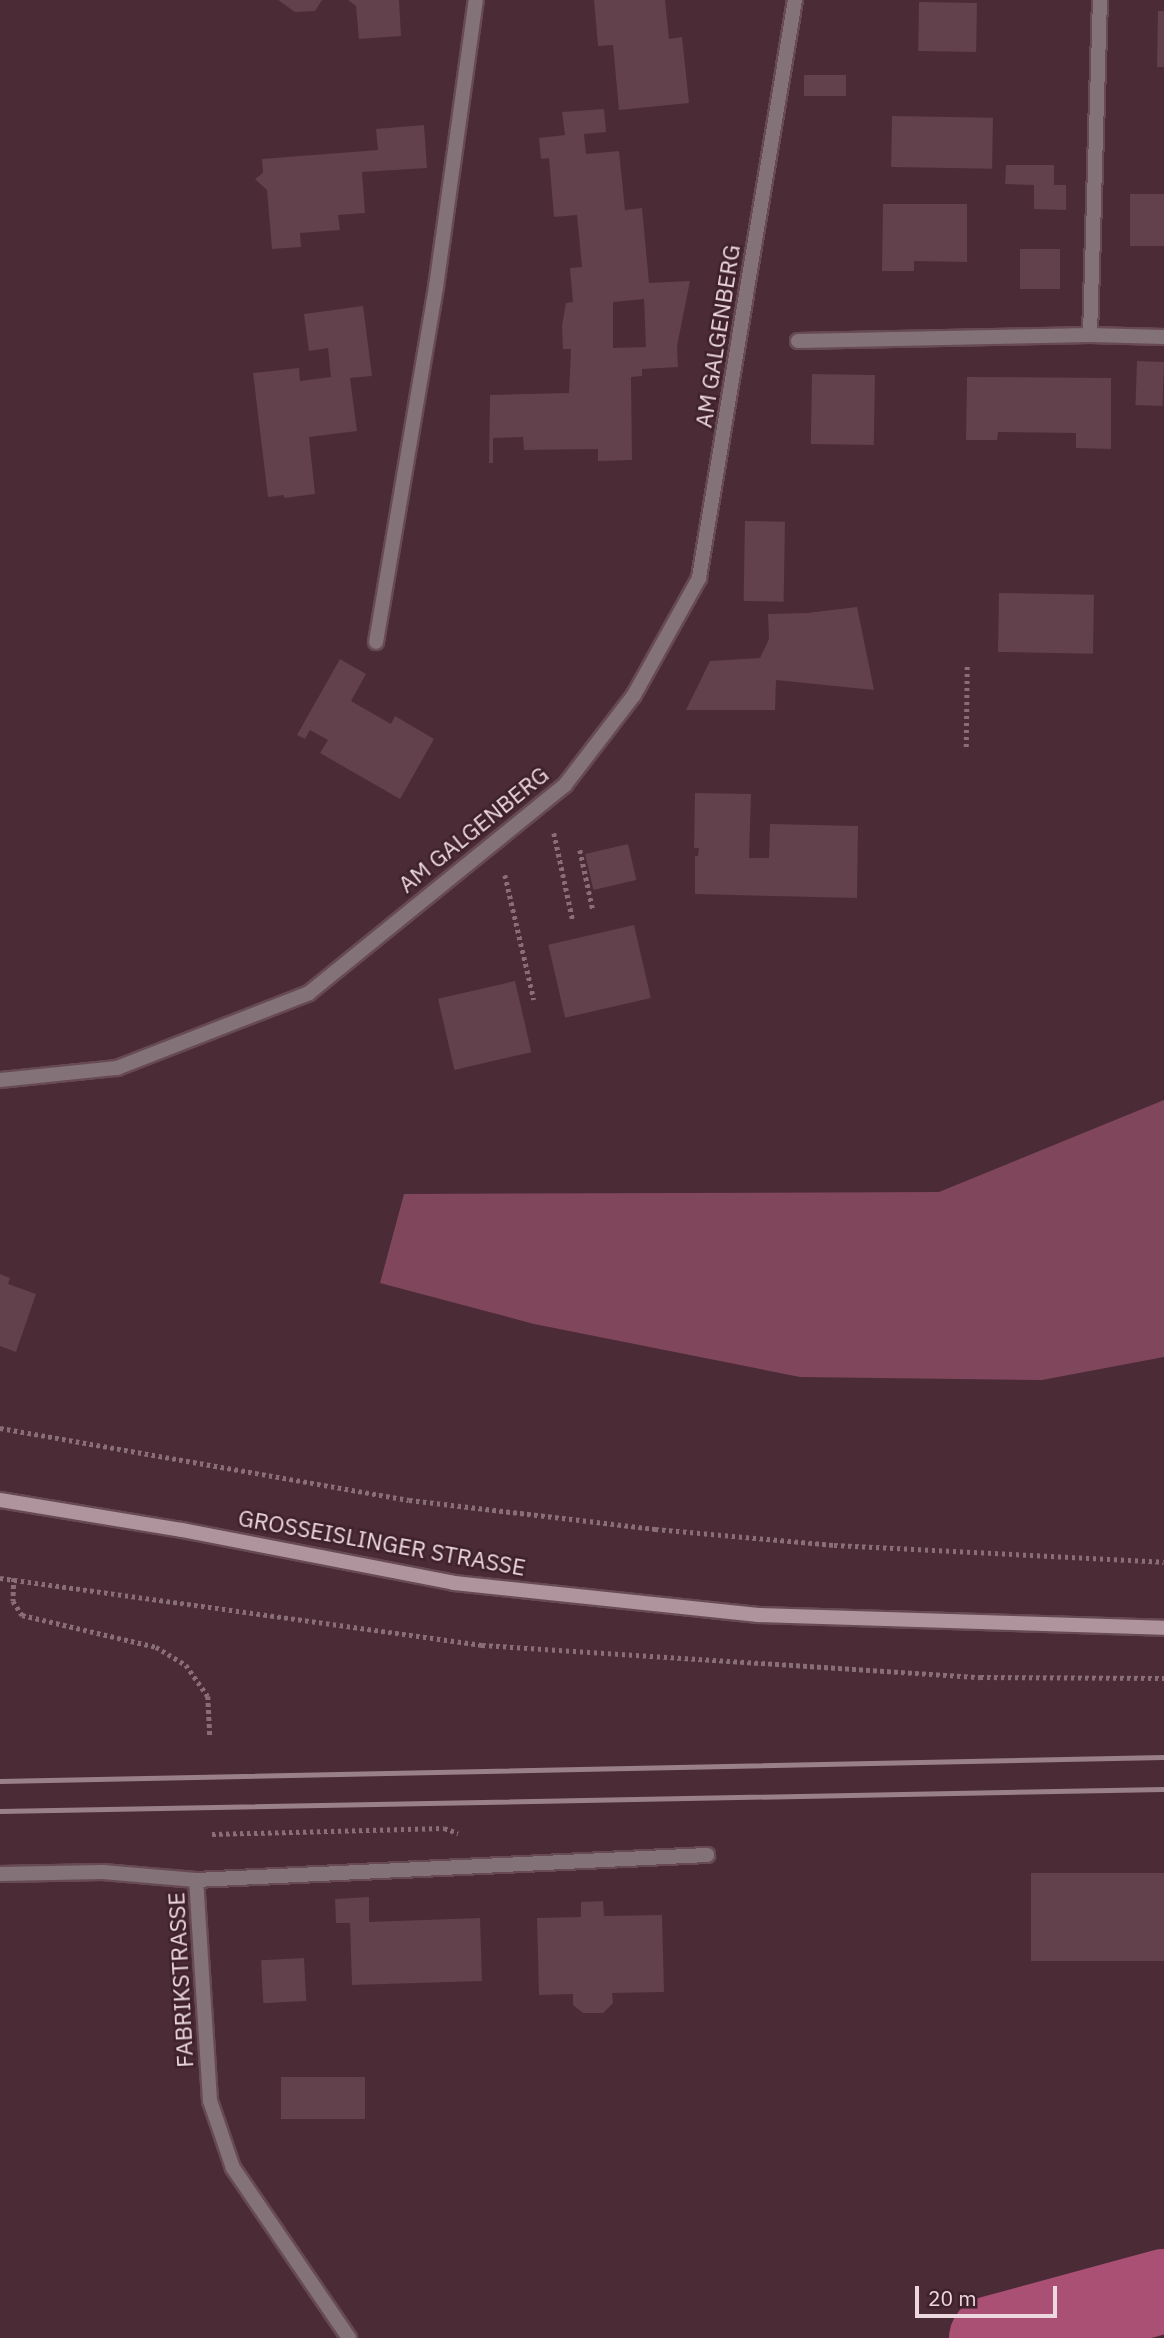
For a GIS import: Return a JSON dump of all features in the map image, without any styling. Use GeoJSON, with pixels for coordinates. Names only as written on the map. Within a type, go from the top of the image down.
{"type":"FeatureCollection","features":[{"type":"Feature","properties":{"kind":"main road","name":"GROSSEISLINGER STRASSE"},"geometry":{"type":"LineString","coordinates":[[0,1500],[182,1530],[454,1583],[758,1615],[1164,1629]]}},
{"type":"Feature","properties":{"kind":"street"},"geometry":{"type":"LineString","coordinates":[[376,642],[436,287],[477,0]]}},
{"type":"Feature","properties":{"kind":"street","name":"AM GALGENBERG"},"geometry":{"type":"LineString","coordinates":[[0,1080],[117,1068],[309,993],[565,785],[634,695],[699,578],[795,0]]}},
{"type":"Feature","properties":{"kind":"street"},"geometry":{"type":"LineString","coordinates":[[1090,335],[1100,0]]}},
{"type":"Feature","properties":{"kind":"street"},"geometry":{"type":"LineString","coordinates":[[797,341],[1090,335],[1164,337]]}},
{"type":"Feature","properties":{"kind":"street","name":"FABRIKSTRASSE"},"geometry":{"type":"LineString","coordinates":[[349,2338],[233,2168],[210,2101],[196,1880],[707,1855]]}},
{"type":"Feature","properties":{"kind":"street"},"geometry":{"type":"LineString","coordinates":[[0,1874],[103,1872],[196,1880]]}},
{"type":"Feature","properties":{"kind":"path"},"geometry":{"type":"LineString","coordinates":[[966,747],[967,663]]}},
{"type":"Feature","properties":{"kind":"path"},"geometry":{"type":"LineString","coordinates":[[547,800],[573,921]]}},
{"type":"Feature","properties":{"kind":"path"},"geometry":{"type":"LineString","coordinates":[[496,841],[534,1000]]}},
{"type":"Feature","properties":{"kind":"path"},"geometry":{"type":"LineString","coordinates":[[580,850],[593,910]]}},
{"type":"Feature","properties":{"kind":"path"},"geometry":{"type":"LineString","coordinates":[[0,1428],[409,1500],[655,1530],[834,1545],[1164,1562]]}},
{"type":"Feature","properties":{"kind":"path"},"geometry":{"type":"LineString","coordinates":[[0,1578],[257,1616],[482,1645],[980,1677],[1164,1678]]}},
{"type":"Feature","properties":{"kind":"path"},"geometry":{"type":"LineString","coordinates":[[14,1578],[13,1601],[22,1615],[156,1647],[186,1665],[208,1696],[210,1737]]}},
{"type":"Feature","properties":{"kind":"path"},"geometry":{"type":"LineString","coordinates":[[212,1834],[444,1828],[469,1838],[473,1866]]}},
{"type":"Feature","properties":{"kind":"shaded area"},"geometry":{"type":"Polygon","coordinates":[[[1164,1100],[1164,1357],[1042,1380],[800,1377],[534,1324],[380,1283],[404,1194],[939,1192],[1164,1100]]]}},
{"type":"Feature","properties":{"kind":"building"},"geometry":{"type":"Polygon","coordinates":[[[278,0],[322,0],[315,11],[295,12],[278,0]]]}},
{"type":"Feature","properties":{"kind":"building"},"geometry":{"type":"Polygon","coordinates":[[[348,0],[399,0],[401,36],[359,39],[356,6],[348,0]]]}},
{"type":"Feature","properties":{"kind":"building"},"geometry":{"type":"Polygon","coordinates":[[[594,0],[665,0],[669,39],[682,37],[689,103],[619,110],[613,45],[598,46],[594,0]]]}},
{"type":"Feature","properties":{"kind":"building"},"geometry":{"type":"Polygon","coordinates":[[[919,2],[977,3],[976,52],[918,51],[919,2]]]}},
{"type":"Feature","properties":{"kind":"building"},"geometry":{"type":"Polygon","coordinates":[[[1158,11],[1164,11],[1164,67],[1157,67],[1158,11]]]}},
{"type":"Feature","properties":{"kind":"building"},"geometry":{"type":"Polygon","coordinates":[[[804,75],[846,75],[846,96],[804,96],[804,75]]]}},
{"type":"Feature","properties":{"kind":"building"},"geometry":{"type":"Polygon","coordinates":[[[604,109],[606,132],[584,134],[586,154],[619,151],[625,210],[642,208],[649,283],[690,281],[677,346],[678,367],[642,369],[642,376],[631,377],[632,460],[598,461],[598,449],[524,450],[523,437],[493,438],[493,463],[489,463],[490,395],[569,393],[571,349],[563,349],[562,326],[566,303],[573,302],[570,268],[582,267],[577,215],[554,217],[549,158],[541,159],[539,138],[565,135],[562,112],[604,109]],[[644,299],[613,302],[613,348],[646,347],[644,299]]]}},
{"type":"Feature","properties":{"kind":"building"},"geometry":{"type":"Polygon","coordinates":[[[892,116],[993,118],[992,169],[891,167],[892,116]]]}},
{"type":"Feature","properties":{"kind":"building"},"geometry":{"type":"Polygon","coordinates":[[[424,125],[427,168],[362,172],[365,213],[338,215],[340,230],[300,233],[301,247],[272,249],[267,190],[255,179],[263,173],[262,159],[378,150],[376,129],[424,125]]]}},
{"type":"Feature","properties":{"kind":"building"},"geometry":{"type":"Polygon","coordinates":[[[1006,165],[1054,165],[1054,185],[1066,185],[1066,210],[1034,209],[1034,185],[1005,184],[1006,165]]]}},
{"type":"Feature","properties":{"kind":"building"},"geometry":{"type":"Polygon","coordinates":[[[1130,194],[1164,194],[1164,246],[1130,246],[1130,194]]]}},
{"type":"Feature","properties":{"kind":"building"},"geometry":{"type":"Polygon","coordinates":[[[883,204],[967,204],[967,262],[914,261],[914,271],[882,271],[883,204]]]}},
{"type":"Feature","properties":{"kind":"building"},"geometry":{"type":"Polygon","coordinates":[[[1020,249],[1060,249],[1060,289],[1020,289],[1020,249]]]}},
{"type":"Feature","properties":{"kind":"building"},"geometry":{"type":"Polygon","coordinates":[[[363,306],[372,376],[350,378],[357,431],[309,437],[315,494],[268,497],[253,373],[299,368],[300,381],[331,377],[328,348],[309,351],[304,314],[363,306]]]}},
{"type":"Feature","properties":{"kind":"building"},"geometry":{"type":"Polygon","coordinates":[[[1137,361],[1164,362],[1162,406],[1135,405],[1137,361]]]}},
{"type":"Feature","properties":{"kind":"building"},"geometry":{"type":"Polygon","coordinates":[[[812,374],[875,375],[874,445],[811,444],[812,374]]]}},
{"type":"Feature","properties":{"kind":"building"},"geometry":{"type":"Polygon","coordinates":[[[967,377],[1111,378],[1111,449],[1076,448],[1076,433],[998,432],[997,440],[966,440],[967,377]]]}},
{"type":"Feature","properties":{"kind":"building"},"geometry":{"type":"Polygon","coordinates":[[[745,521],[785,522],[784,602],[744,601],[745,521]]]}},
{"type":"Feature","properties":{"kind":"building"},"geometry":{"type":"Polygon","coordinates":[[[999,593],[1094,595],[1093,654],[998,652],[999,593]]]}},
{"type":"Feature","properties":{"kind":"building"},"geometry":{"type":"Polygon","coordinates":[[[857,607],[874,690],[776,680],[775,710],[686,710],[710,661],[760,658],[769,639],[768,614],[857,607]]]}},
{"type":"Feature","properties":{"kind":"building"},"geometry":{"type":"Polygon","coordinates":[[[340,659],[366,674],[351,701],[391,724],[395,716],[434,739],[400,799],[320,753],[328,740],[310,730],[305,739],[297,735],[340,659]]]}},
{"type":"Feature","properties":{"kind":"building"},"geometry":{"type":"Polygon","coordinates":[[[695,793],[751,794],[749,858],[769,858],[770,824],[858,826],[857,898],[695,894],[695,856],[698,856],[699,848],[694,848],[695,793]]]}},
{"type":"Feature","properties":{"kind":"building"},"geometry":{"type":"Polygon","coordinates":[[[628,844],[636,880],[593,890],[585,854],[628,844]]]}},
{"type":"Feature","properties":{"kind":"building"},"geometry":{"type":"Polygon","coordinates":[[[634,925],[651,998],[565,1018],[548,945],[634,925]]]}},
{"type":"Feature","properties":{"kind":"building"},"geometry":{"type":"Polygon","coordinates":[[[515,981],[531,1052],[454,1070],[438,999],[515,981]]]}},
{"type":"Feature","properties":{"kind":"building"},"geometry":{"type":"Polygon","coordinates":[[[0,1274],[10,1278],[8,1284],[36,1294],[16,1352],[0,1346],[0,1274]]]}},
{"type":"Feature","properties":{"kind":"building"},"geometry":{"type":"Polygon","coordinates":[[[1031,1873],[1164,1873],[1164,1961],[1031,1961],[1031,1873]]]}},
{"type":"Feature","properties":{"kind":"building"},"geometry":{"type":"Polygon","coordinates":[[[369,1897],[369,1922],[480,1918],[482,1981],[352,1985],[350,1923],[336,1923],[335,1899],[369,1897]]]}},
{"type":"Feature","properties":{"kind":"building"},"geometry":{"type":"Polygon","coordinates":[[[603,1901],[604,1916],[662,1915],[664,1992],[612,1993],[613,2003],[603,2013],[583,2013],[573,2005],[573,1994],[539,1995],[537,1918],[581,1917],[581,1902],[603,1901]]]}},
{"type":"Feature","properties":{"kind":"building"},"geometry":{"type":"Polygon","coordinates":[[[304,1958],[306,2001],[263,2003],[261,1960],[304,1958]]]}},
{"type":"Feature","properties":{"kind":"building"},"geometry":{"type":"Polygon","coordinates":[[[281,2077],[365,2077],[365,2119],[281,2119],[281,2077]]]}},
{"type":"Feature","properties":{"kind":"waterway"},"geometry":{"type":"LineString","coordinates":[[991,2338],[1164,2291]]}},
{"type":"Feature","properties":{"kind":"railway"},"geometry":{"type":"LineString","coordinates":[[0,1781],[1164,1757]]}},
{"type":"Feature","properties":{"kind":"railway"},"geometry":{"type":"LineString","coordinates":[[0,1811],[1164,1789]]}}]}
